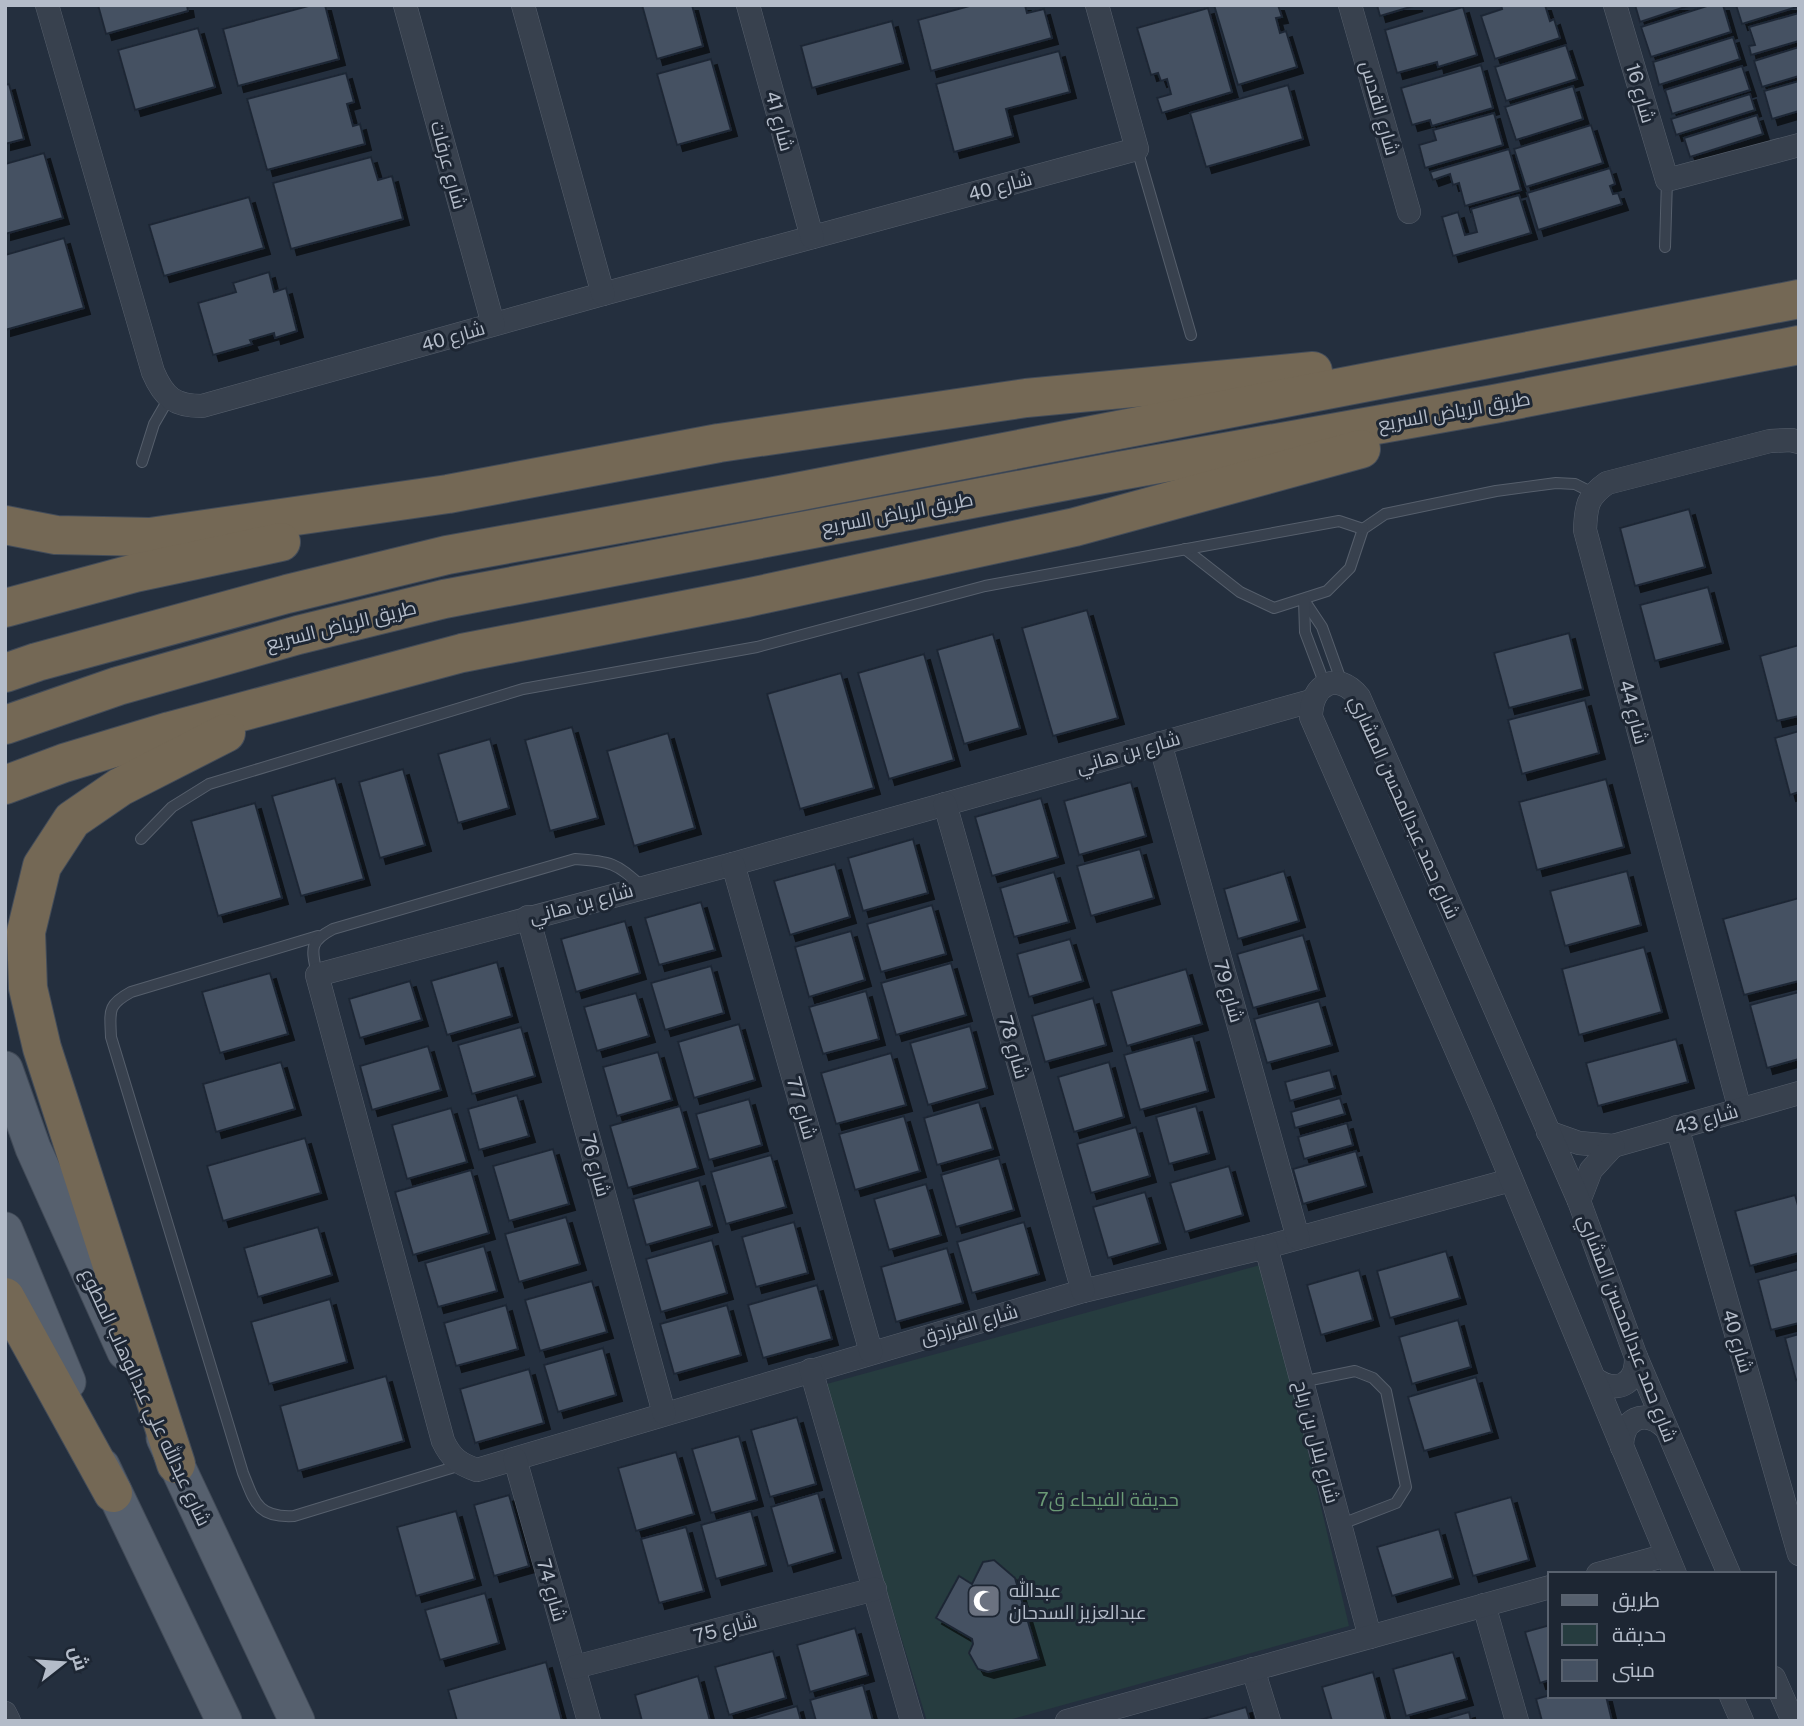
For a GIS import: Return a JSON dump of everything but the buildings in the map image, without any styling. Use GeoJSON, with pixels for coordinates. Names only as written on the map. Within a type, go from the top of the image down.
{"type":"FeatureCollection","features":[{"type":"Feature","properties":{"kind":"highway","name":"طريق الرياض السريع"},"geometry":{"type":"LineString","coordinates":[[5,673],[50,658],[287,594],[447,555],[791,493],[1799,299]]}},
{"type":"Feature","properties":{"kind":"highway","name":"طريق الرياض السريع"},"geometry":{"type":"LineString","coordinates":[[5,725],[118,686],[298,635],[444,599],[1799,345]]}},
{"type":"Feature","properties":{"kind":"highway"},"geometry":{"type":"LineString","coordinates":[[5,525],[57,535],[150,537],[448,494],[719,443],[1026,398],[1542,350]]}},
{"type":"Feature","properties":{"kind":"highway"},"geometry":{"type":"LineString","coordinates":[[5,785],[64,763],[170,731],[462,653],[746,598],[1075,527],[1337,457],[1494,404]]}},
{"type":"Feature","properties":{"kind":"highway"},"geometry":{"type":"LineString","coordinates":[[8,609],[135,573],[324,533],[448,494]]}},
{"type":"Feature","properties":{"kind":"highway"},"geometry":{"type":"LineString","coordinates":[[176,1464],[42,1048],[28,988],[26,932],[42,866],[72,820],[120,787],[293,698]]}},
{"type":"Feature","properties":{"kind":"highway"},"geometry":{"type":"LineString","coordinates":[[5,747],[32,761],[64,763]]}},
{"type":"Feature","properties":{"kind":"highway"},"geometry":{"type":"LineString","coordinates":[[5,1297],[114,1493]]}},
{"type":"Feature","properties":{"kind":"main road","name":"شارع عبدالله علي عبدالوهاب المطوع"},"geometry":{"type":"LineString","coordinates":[[5,1069],[33,1148],[176,1464],[297,1721]]}},
{"type":"Feature","properties":{"kind":"main road"},"geometry":{"type":"LineString","coordinates":[[5,1230],[114,1493],[224,1721]]}},
{"type":"Feature","properties":{"kind":"street"},"geometry":{"type":"LineString","coordinates":[[47,5],[153,372],[160,388],[169,398]]}},
{"type":"Feature","properties":{"kind":"street","name":"شارع عرفات"},"geometry":{"type":"LineString","coordinates":[[405,5],[493,324]]}},
{"type":"Feature","properties":{"kind":"street"},"geometry":{"type":"LineString","coordinates":[[523,5],[603,294]]}},
{"type":"Feature","properties":{"kind":"street","name":"شارع 41"},"geometry":{"type":"LineString","coordinates":[[748,5],[812,237]]}},
{"type":"Feature","properties":{"kind":"street"},"geometry":{"type":"LineString","coordinates":[[1097,5],[1136,149]]}},
{"type":"Feature","properties":{"kind":"street","name":"شارع القدس"},"geometry":{"type":"LineString","coordinates":[[1350,5],[1409,212]]}},
{"type":"Feature","properties":{"kind":"street","name":"شارع 16"},"geometry":{"type":"LineString","coordinates":[[1615,5],[1667,180]]}},
{"type":"Feature","properties":{"kind":"street"},"geometry":{"type":"LineString","coordinates":[[1667,180],[1799,145]]}},
{"type":"Feature","properties":{"kind":"street","name":"شارع 40"},"geometry":{"type":"LineString","coordinates":[[169,398],[185,406],[202,406],[1136,149]]}},
{"type":"Feature","properties":{"kind":"street"},"geometry":{"type":"LineString","coordinates":[[1593,493],[1606,483],[1770,441],[1799,442]]}},
{"type":"Feature","properties":{"kind":"street","name":"شارع 44"},"geometry":{"type":"LineString","coordinates":[[1593,493],[1586,508],[1585,530],[1740,1110]]}},
{"type":"Feature","properties":{"kind":"street","name":"شارع حمد عبدالمحسن المشاري"},"geometry":{"type":"LineString","coordinates":[[1326,690],[1353,689],[1359,697],[1579,1201],[1636,1357],[1728,1572]]}},
{"type":"Feature","properties":{"kind":"street"},"geometry":{"type":"LineString","coordinates":[[1326,690],[1311,716],[1511,1180],[1671,1564],[1613,1572]]}},
{"type":"Feature","properties":{"kind":"street","name":"شارع بن هاني"},"geometry":{"type":"LineString","coordinates":[[317,975],[733,863],[1160,743],[1326,690]]}},
{"type":"Feature","properties":{"kind":"street","name":"شارع 79"},"geometry":{"type":"LineString","coordinates":[[1160,743],[1298,1238]]}},
{"type":"Feature","properties":{"kind":"street","name":"شارع 78"},"geometry":{"type":"LineString","coordinates":[[944,804],[1083,1291]]}},
{"type":"Feature","properties":{"kind":"street","name":"شارع 77"},"geometry":{"type":"LineString","coordinates":[[733,863],[870,1352]]}},
{"type":"Feature","properties":{"kind":"street","name":"شارع 76"},"geometry":{"type":"LineString","coordinates":[[528,917],[664,1413]]}},
{"type":"Feature","properties":{"kind":"street"},"geometry":{"type":"LineString","coordinates":[[317,975],[443,1441],[450,1455],[461,1465]]}},
{"type":"Feature","properties":{"kind":"street","name":"شارع 43"},"geometry":{"type":"LineString","coordinates":[[1548,1132],[1579,1143],[1613,1146],[1799,1093]]}},
{"type":"Feature","properties":{"kind":"street","name":"شارع 40"},"geometry":{"type":"LineString","coordinates":[[1676,1127],[1799,1554]]}},
{"type":"Feature","properties":{"kind":"street"},"geometry":{"type":"LineString","coordinates":[[1579,1201],[1591,1170],[1613,1146]]}},
{"type":"Feature","properties":{"kind":"street","name":"شارع الفرزدق"},"geometry":{"type":"LineString","coordinates":[[461,1465],[477,1470],[1083,1291],[1266,1247],[1511,1180]]}},
{"type":"Feature","properties":{"kind":"street","name":"شارع بلال بن رباح"},"geometry":{"type":"LineString","coordinates":[[1266,1247],[1370,1637]]}},
{"type":"Feature","properties":{"kind":"street"},"geometry":{"type":"LineString","coordinates":[[1595,1378],[1603,1385],[1614,1387],[1624,1384],[1632,1378],[1636,1357]]}},
{"type":"Feature","properties":{"kind":"street"},"geometry":{"type":"LineString","coordinates":[[811,1370],[912,1721]]}},
{"type":"Feature","properties":{"kind":"street"},"geometry":{"type":"LineString","coordinates":[[1622,1447],[1622,1435],[1626,1426],[1635,1419],[1646,1416],[1657,1419],[1665,1427]]}},
{"type":"Feature","properties":{"kind":"street","name":"شارع 74"},"geometry":{"type":"LineString","coordinates":[[515,1459],[589,1721]]}},
{"type":"Feature","properties":{"kind":"street"},"geometry":{"type":"LineString","coordinates":[[1067,1721],[1548,1588]]}},
{"type":"Feature","properties":{"kind":"street","name":"شارع 75"},"geometry":{"type":"LineString","coordinates":[[575,1667],[875,1589]]}},
{"type":"Feature","properties":{"kind":"street"},"geometry":{"type":"LineString","coordinates":[[1484,1605],[1517,1721]]}},
{"type":"Feature","properties":{"kind":"street"},"geometry":{"type":"LineString","coordinates":[[1253,1669],[1269,1721]]}},
{"type":"Feature","properties":{"kind":"street"},"geometry":{"type":"LineString","coordinates":[[1776,1683],[1793,1721]]}},
{"type":"Feature","properties":{"kind":"street"},"geometry":{"type":"LineString","coordinates":[[1732,1698],[1742,1721]]}},
{"type":"Feature","properties":{"kind":"street"},"geometry":{"type":"LineString","coordinates":[[5,1713],[9,1721]]}},
{"type":"Feature","properties":{"kind":"lane"},"geometry":{"type":"LineString","coordinates":[[1136,149],[1191,335]]}},
{"type":"Feature","properties":{"kind":"lane"},"geometry":{"type":"LineString","coordinates":[[1665,247],[1667,180]]}},
{"type":"Feature","properties":{"kind":"lane"},"geometry":{"type":"LineString","coordinates":[[142,462],[154,424],[169,398]]}},
{"type":"Feature","properties":{"kind":"lane"},"geometry":{"type":"LineString","coordinates":[[1185,549],[1240,592],[1273,608],[1327,591],[1350,568],[1363,529],[1385,514],[1496,491],[1556,483],[1575,484],[1593,493]]}},
{"type":"Feature","properties":{"kind":"lane"},"geometry":{"type":"LineString","coordinates":[[141,839],[172,807],[209,783],[523,689],[757,647],[985,586],[1339,521],[1363,529]]}},
{"type":"Feature","properties":{"kind":"lane"},"geometry":{"type":"LineString","coordinates":[[1304,600],[1322,627],[1326,690]]}},
{"type":"Feature","properties":{"kind":"lane"},"geometry":{"type":"LineString","coordinates":[[1304,600],[1305,632],[1326,690]]}},
{"type":"Feature","properties":{"kind":"lane"},"geometry":{"type":"LineString","coordinates":[[461,1465],[294,1516],[278,1517],[266,1513],[254,1502],[111,1037],[110,1010],[116,1000],[131,992],[318,936],[333,929],[575,859],[601,860],[623,869],[642,887]]}},
{"type":"Feature","properties":{"kind":"lane"},"geometry":{"type":"LineString","coordinates":[[317,975],[313,944],[318,936]]}},
{"type":"Feature","properties":{"kind":"lane"},"geometry":{"type":"LineString","coordinates":[[1301,1382],[1355,1371],[1373,1378],[1386,1391],[1406,1487],[1396,1503],[1339,1525]]}},
{"type":"Feature","properties":{"kind":"green space","name":"حديقة الفيحاء ق7"},"geometry":{"type":"Polygon","coordinates":[[[1264,1264],[1349,1626],[1005,1721],[927,1721],[823,1385],[1264,1264]]]}},
{"type":"Feature","properties":{"kind":"place","name":"عبدالله عبدالعزيز السدحان"},"geometry":{"type":"Point","coordinates":[984,1601]}}]}
